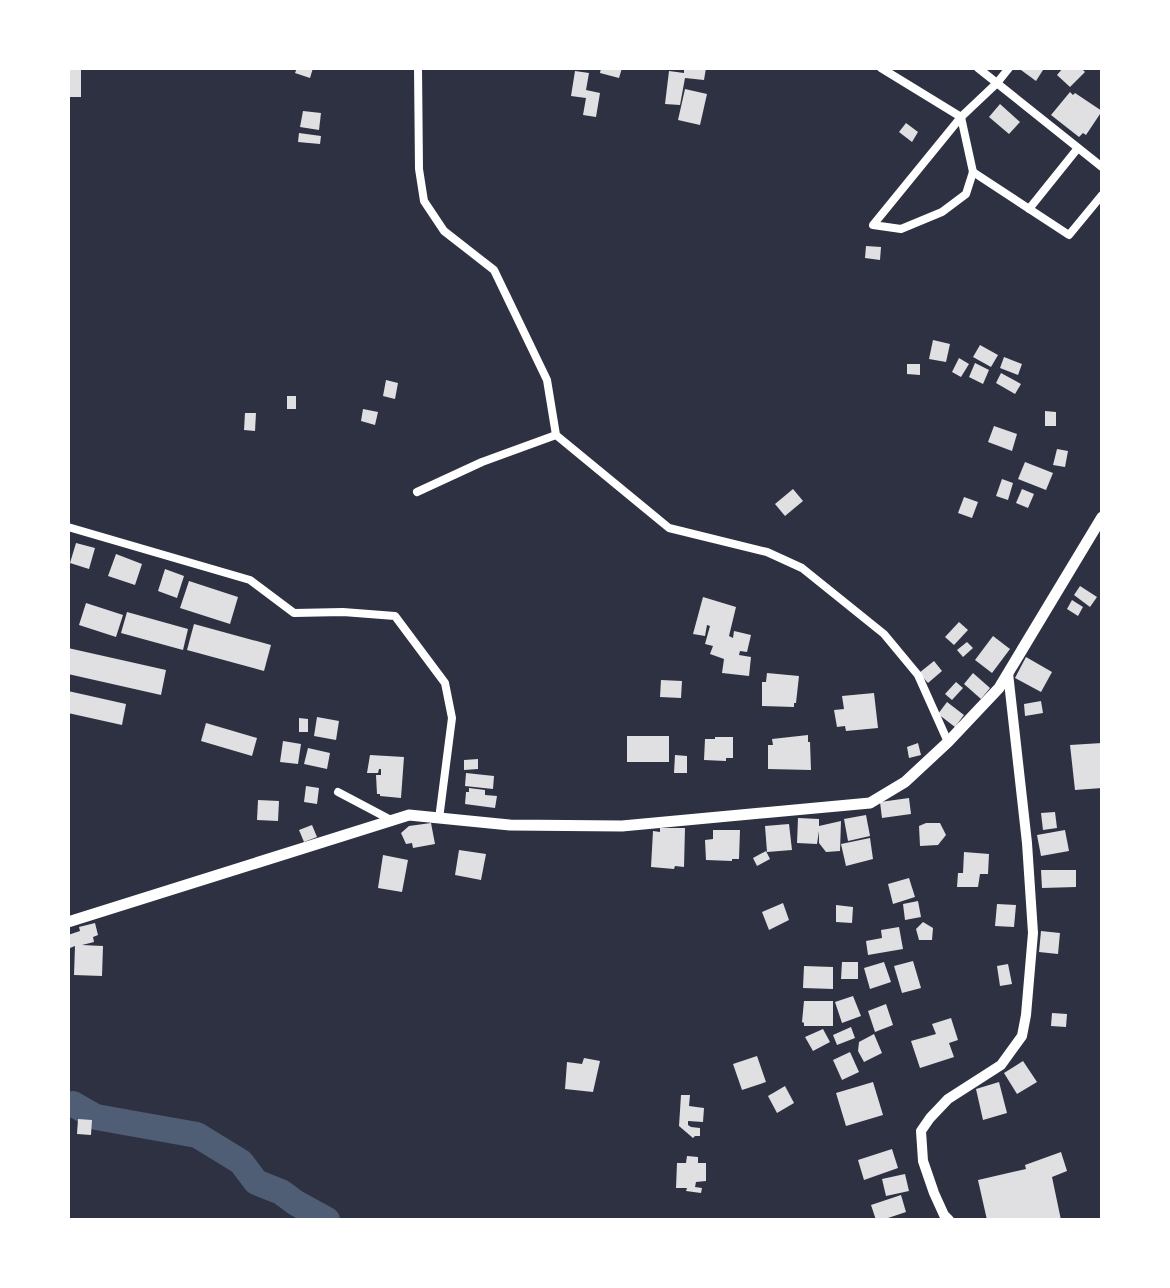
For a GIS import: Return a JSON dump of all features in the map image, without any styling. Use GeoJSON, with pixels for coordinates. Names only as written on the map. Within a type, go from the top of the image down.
{"type":"FeatureCollection","features":[{"type":"Feature","properties":{"kind":"main road"},"geometry":{"type":"LineString","coordinates":[[68,922],[409,815],[510,825],[622,826],[870,803],[905,782],[999,688],[1102,517]]}},
{"type":"Feature","properties":{"kind":"street"},"geometry":{"type":"LineString","coordinates":[[418,68],[419,169],[424,201],[444,231],[494,270],[547,380],[556,435],[669,528],[767,552],[802,568],[884,634],[918,675],[948,742]]}},
{"type":"Feature","properties":{"kind":"street"},"geometry":{"type":"LineString","coordinates":[[881,68],[961,117],[973,172],[966,194],[942,212],[901,229],[873,225],[961,117],[1009,68]]}},
{"type":"Feature","properties":{"kind":"street"},"geometry":{"type":"LineString","coordinates":[[978,68],[1102,167]]}},
{"type":"Feature","properties":{"kind":"street"},"geometry":{"type":"LineString","coordinates":[[1029,209],[1078,148]]}},
{"type":"Feature","properties":{"kind":"street"},"geometry":{"type":"LineString","coordinates":[[973,172],[1069,235],[1102,195]]}},
{"type":"Feature","properties":{"kind":"street"},"geometry":{"type":"LineString","coordinates":[[417,492],[482,462],[556,435]]}},
{"type":"Feature","properties":{"kind":"street"},"geometry":{"type":"LineString","coordinates":[[68,527],[250,580],[294,613],[343,612],[395,616],[445,683],[452,718],[439,819]]}},
{"type":"Feature","properties":{"kind":"street"},"geometry":{"type":"LineString","coordinates":[[949,1220],[934,1193],[923,1161],[921,1131],[948,1099],[1001,1065],[1022,1036],[1026,1015],[1033,933],[1027,843],[1008,673]]}},
{"type":"Feature","properties":{"kind":"street"},"geometry":{"type":"LineString","coordinates":[[338,792],[392,821]]}},
{"type":"Feature","properties":{"kind":"building"},"geometry":{"type":"Polygon","coordinates":[[[68,68],[81,68],[81,97],[68,97],[68,68]]]}},
{"type":"Feature","properties":{"kind":"building"},"geometry":{"type":"Polygon","coordinates":[[[297,68],[313,68],[310,78],[295,73],[297,68]]]}},
{"type":"Feature","properties":{"kind":"building"},"geometry":{"type":"Polygon","coordinates":[[[601,68],[622,68],[619,78],[600,73],[601,68]]]}},
{"type":"Feature","properties":{"kind":"building"},"geometry":{"type":"Polygon","coordinates":[[[684,68],[706,68],[704,80],[685,78],[680,105],[665,104],[669,71],[684,73],[684,68]]]}},
{"type":"Feature","properties":{"kind":"building"},"geometry":{"type":"Polygon","coordinates":[[[1022,68],[1040,68],[1043,70],[1036,81],[1022,68]]]}},
{"type":"Feature","properties":{"kind":"building"},"geometry":{"type":"Polygon","coordinates":[[[1063,68],[1081,68],[1085,72],[1070,87],[1057,75],[1063,68]]]}},
{"type":"Feature","properties":{"kind":"building"},"geometry":{"type":"Polygon","coordinates":[[[575,71],[589,73],[586,90],[600,93],[596,117],[583,115],[586,98],[571,96],[575,71]]]}},
{"type":"Feature","properties":{"kind":"building"},"geometry":{"type":"Polygon","coordinates":[[[685,89],[707,94],[700,125],[678,120],[685,89]]]}},
{"type":"Feature","properties":{"kind":"building"},"geometry":{"type":"Polygon","coordinates":[[[1070,92],[1102,111],[1086,135],[1083,133],[1079,137],[1051,115],[1070,92]]]}},
{"type":"Feature","properties":{"kind":"building"},"geometry":{"type":"Polygon","coordinates":[[[1000,104],[1020,122],[1009,134],[989,117],[1000,104]]]}},
{"type":"Feature","properties":{"kind":"building"},"geometry":{"type":"Polygon","coordinates":[[[303,111],[321,113],[319,130],[300,127],[303,111]]]}},
{"type":"Feature","properties":{"kind":"building"},"geometry":{"type":"Polygon","coordinates":[[[906,123],[918,132],[912,142],[899,132],[906,123]]]}},
{"type":"Feature","properties":{"kind":"building"},"geometry":{"type":"Polygon","coordinates":[[[299,133],[321,136],[320,144],[298,142],[299,133]]]}},
{"type":"Feature","properties":{"kind":"building"},"geometry":{"type":"Polygon","coordinates":[[[866,246],[881,247],[880,260],[865,258],[866,246]]]}},
{"type":"Feature","properties":{"kind":"building"},"geometry":{"type":"Polygon","coordinates":[[[933,340],[950,344],[946,362],[929,359],[933,340]]]}},
{"type":"Feature","properties":{"kind":"building"},"geometry":{"type":"Polygon","coordinates":[[[980,345],[998,355],[991,367],[973,357],[980,345]]]}},
{"type":"Feature","properties":{"kind":"building"},"geometry":{"type":"Polygon","coordinates":[[[1004,357],[1022,364],[1018,375],[1000,368],[1004,357]]]}},
{"type":"Feature","properties":{"kind":"building"},"geometry":{"type":"Polygon","coordinates":[[[959,358],[969,364],[961,377],[952,372],[959,358]]]}},
{"type":"Feature","properties":{"kind":"building"},"geometry":{"type":"Polygon","coordinates":[[[975,363],[989,370],[983,384],[969,377],[975,363]]]}},
{"type":"Feature","properties":{"kind":"building"},"geometry":{"type":"Polygon","coordinates":[[[907,364],[920,364],[920,375],[907,374],[907,364]]]}},
{"type":"Feature","properties":{"kind":"building"},"geometry":{"type":"Polygon","coordinates":[[[1001,373],[1021,384],[1015,394],[996,383],[1001,373]]]}},
{"type":"Feature","properties":{"kind":"building"},"geometry":{"type":"Polygon","coordinates":[[[386,380],[398,383],[395,399],[383,396],[386,380]]]}},
{"type":"Feature","properties":{"kind":"building"},"geometry":{"type":"Polygon","coordinates":[[[287,396],[296,396],[296,409],[287,409],[287,396]]]}},
{"type":"Feature","properties":{"kind":"building"},"geometry":{"type":"Polygon","coordinates":[[[363,409],[378,412],[375,425],[361,421],[363,409]]]}},
{"type":"Feature","properties":{"kind":"building"},"geometry":{"type":"Polygon","coordinates":[[[1045,411],[1056,412],[1056,426],[1045,426],[1045,411]]]}},
{"type":"Feature","properties":{"kind":"building"},"geometry":{"type":"Polygon","coordinates":[[[245,413],[256,413],[255,431],[244,430],[245,413]]]}},
{"type":"Feature","properties":{"kind":"building"},"geometry":{"type":"Polygon","coordinates":[[[994,426],[1017,434],[1012,451],[988,442],[994,426]]]}},
{"type":"Feature","properties":{"kind":"building"},"geometry":{"type":"Polygon","coordinates":[[[1057,449],[1068,451],[1065,467],[1053,465],[1057,449]]]}},
{"type":"Feature","properties":{"kind":"building"},"geometry":{"type":"Polygon","coordinates":[[[1025,462],[1053,473],[1046,490],[1018,479],[1025,462]]]}},
{"type":"Feature","properties":{"kind":"building"},"geometry":{"type":"Polygon","coordinates":[[[1002,479],[1013,483],[1008,500],[996,496],[1002,479]]]}},
{"type":"Feature","properties":{"kind":"building"},"geometry":{"type":"Polygon","coordinates":[[[793,489],[803,501],[785,516],[775,504],[793,489]]]}},
{"type":"Feature","properties":{"kind":"building"},"geometry":{"type":"Polygon","coordinates":[[[1022,489],[1034,494],[1028,508],[1016,503],[1022,489]]]}},
{"type":"Feature","properties":{"kind":"building"},"geometry":{"type":"Polygon","coordinates":[[[964,497],[978,502],[972,518],[958,513],[964,497]]]}},
{"type":"Feature","properties":{"kind":"building"},"geometry":{"type":"Polygon","coordinates":[[[76,543],[95,548],[89,569],[70,563],[76,543]]]}},
{"type":"Feature","properties":{"kind":"building"},"geometry":{"type":"Polygon","coordinates":[[[116,554],[142,564],[135,585],[108,576],[116,554]]]}},
{"type":"Feature","properties":{"kind":"building"},"geometry":{"type":"Polygon","coordinates":[[[165,569],[184,576],[177,598],[158,591],[165,569]]]}},
{"type":"Feature","properties":{"kind":"building"},"geometry":{"type":"Polygon","coordinates":[[[189,581],[238,597],[230,624],[180,608],[189,581]]]}},
{"type":"Feature","properties":{"kind":"building"},"geometry":{"type":"Polygon","coordinates":[[[1080,586],[1097,597],[1090,607],[1074,595],[1080,586]]]}},
{"type":"Feature","properties":{"kind":"building"},"geometry":{"type":"Polygon","coordinates":[[[703,597],[736,607],[729,636],[733,638],[734,631],[751,635],[747,652],[740,651],[739,655],[751,657],[749,676],[722,673],[724,659],[710,654],[713,646],[705,644],[710,626],[707,625],[705,636],[693,634],[703,597]]]}},
{"type":"Feature","properties":{"kind":"building"},"geometry":{"type":"Polygon","coordinates":[[[1072,600],[1083,607],[1078,616],[1067,609],[1072,600]]]}},
{"type":"Feature","properties":{"kind":"building"},"geometry":{"type":"Polygon","coordinates":[[[86,603],[123,615],[116,637],[79,625],[86,603]]]}},
{"type":"Feature","properties":{"kind":"building"},"geometry":{"type":"Polygon","coordinates":[[[127,612],[188,629],[183,650],[121,633],[127,612]]]}},
{"type":"Feature","properties":{"kind":"building"},"geometry":{"type":"Polygon","coordinates":[[[959,622],[968,630],[954,645],[945,637],[959,622]]]}},
{"type":"Feature","properties":{"kind":"building"},"geometry":{"type":"Polygon","coordinates":[[[194,624],[271,645],[264,671],[187,650],[194,624]]]}},
{"type":"Feature","properties":{"kind":"building"},"geometry":{"type":"Polygon","coordinates":[[[993,636],[1010,649],[992,673],[975,660],[993,636]]]}},
{"type":"Feature","properties":{"kind":"building"},"geometry":{"type":"Polygon","coordinates":[[[967,642],[973,648],[963,657],[957,650],[967,642]]]}},
{"type":"Feature","properties":{"kind":"building"},"geometry":{"type":"Polygon","coordinates":[[[68,648],[166,670],[161,695],[68,674],[68,648]]]}},
{"type":"Feature","properties":{"kind":"building"},"geometry":{"type":"Polygon","coordinates":[[[1026,657],[1052,672],[1041,692],[1015,678],[1026,657]]]}},
{"type":"Feature","properties":{"kind":"building"},"geometry":{"type":"Polygon","coordinates":[[[934,661],[942,671],[928,683],[919,673],[934,661]]]}},
{"type":"Feature","properties":{"kind":"building"},"geometry":{"type":"Polygon","coordinates":[[[767,673],[799,676],[794,707],[762,706],[762,682],[766,682],[767,673]]]}},
{"type":"Feature","properties":{"kind":"building"},"geometry":{"type":"Polygon","coordinates":[[[973,673],[990,688],[981,699],[964,684],[973,673]]]}},
{"type":"Feature","properties":{"kind":"building"},"geometry":{"type":"Polygon","coordinates":[[[661,680],[682,681],[681,698],[660,697],[661,680]]]}},
{"type":"Feature","properties":{"kind":"building"},"geometry":{"type":"Polygon","coordinates":[[[956,682],[963,688],[952,700],[945,694],[956,682]]]}},
{"type":"Feature","properties":{"kind":"building"},"geometry":{"type":"Polygon","coordinates":[[[68,691],[126,704],[122,725],[68,713],[68,691]]]}},
{"type":"Feature","properties":{"kind":"building"},"geometry":{"type":"Polygon","coordinates":[[[874,693],[878,728],[846,731],[845,726],[837,727],[834,710],[844,709],[842,696],[874,693]]]}},
{"type":"Feature","properties":{"kind":"building"},"geometry":{"type":"Polygon","coordinates":[[[1041,701],[1043,713],[1025,716],[1024,704],[1041,701]]]}},
{"type":"Feature","properties":{"kind":"building"},"geometry":{"type":"Polygon","coordinates":[[[947,702],[964,715],[955,727],[938,714],[947,702]]]}},
{"type":"Feature","properties":{"kind":"building"},"geometry":{"type":"Polygon","coordinates":[[[317,717],[339,721],[336,740],[314,736],[317,717]]]}},
{"type":"Feature","properties":{"kind":"building"},"geometry":{"type":"Polygon","coordinates":[[[299,718],[308,719],[308,732],[299,732],[299,718]]]}},
{"type":"Feature","properties":{"kind":"building"},"geometry":{"type":"Polygon","coordinates":[[[206,723],[257,738],[252,756],[201,741],[206,723]]]}},
{"type":"Feature","properties":{"kind":"building"},"geometry":{"type":"Polygon","coordinates":[[[808,735],[811,770],[768,769],[768,745],[773,745],[772,739],[808,735]]]}},
{"type":"Feature","properties":{"kind":"building"},"geometry":{"type":"Polygon","coordinates":[[[627,736],[669,736],[669,762],[627,762],[627,736]]]}},
{"type":"Feature","properties":{"kind":"building"},"geometry":{"type":"Polygon","coordinates":[[[733,737],[733,758],[726,758],[726,761],[704,760],[705,739],[733,737]]]}},
{"type":"Feature","properties":{"kind":"building"},"geometry":{"type":"Polygon","coordinates":[[[283,741],[301,744],[298,764],[280,762],[283,741]]]}},
{"type":"Feature","properties":{"kind":"building"},"geometry":{"type":"Polygon","coordinates":[[[918,743],[921,755],[909,758],[907,747],[918,743]]]}},
{"type":"Feature","properties":{"kind":"building"},"geometry":{"type":"Polygon","coordinates":[[[1102,743],[1102,788],[1075,790],[1070,745],[1102,743]]]}},
{"type":"Feature","properties":{"kind":"building"},"geometry":{"type":"Polygon","coordinates":[[[308,748],[330,753],[327,769],[304,764],[308,748]]]}},
{"type":"Feature","properties":{"kind":"building"},"geometry":{"type":"Polygon","coordinates":[[[370,755],[404,757],[401,798],[377,794],[376,775],[381,775],[381,769],[378,773],[367,773],[370,755]]]}},
{"type":"Feature","properties":{"kind":"building"},"geometry":{"type":"Polygon","coordinates":[[[675,755],[687,756],[687,773],[674,773],[675,755]]]}},
{"type":"Feature","properties":{"kind":"building"},"geometry":{"type":"Polygon","coordinates":[[[478,759],[478,769],[464,770],[464,760],[478,759]]]}},
{"type":"Feature","properties":{"kind":"building"},"geometry":{"type":"Polygon","coordinates":[[[466,773],[494,776],[493,789],[465,786],[466,773]]]}},
{"type":"Feature","properties":{"kind":"building"},"geometry":{"type":"Polygon","coordinates":[[[306,786],[319,788],[317,804],[304,802],[306,786]]]}},
{"type":"Feature","properties":{"kind":"building"},"geometry":{"type":"Polygon","coordinates":[[[469,788],[485,790],[485,795],[497,796],[495,808],[465,804],[469,788]]]}},
{"type":"Feature","properties":{"kind":"building"},"geometry":{"type":"Polygon","coordinates":[[[909,798],[911,814],[882,818],[880,802],[909,798]]]}},
{"type":"Feature","properties":{"kind":"building"},"geometry":{"type":"Polygon","coordinates":[[[258,800],[279,801],[278,821],[257,820],[258,800]]]}},
{"type":"Feature","properties":{"kind":"building"},"geometry":{"type":"Polygon","coordinates":[[[1055,812],[1057,828],[1043,830],[1041,813],[1055,812]]]}},
{"type":"Feature","properties":{"kind":"building"},"geometry":{"type":"Polygon","coordinates":[[[866,815],[870,836],[848,841],[844,819],[866,815]]]}},
{"type":"Feature","properties":{"kind":"building"},"geometry":{"type":"Polygon","coordinates":[[[798,818],[819,819],[819,826],[841,821],[840,851],[826,852],[819,843],[819,831],[817,844],[797,843],[798,818]]]}},
{"type":"Feature","properties":{"kind":"building"},"geometry":{"type":"Polygon","coordinates":[[[431,823],[435,844],[413,848],[412,843],[406,844],[401,833],[409,826],[431,823]]]}},
{"type":"Feature","properties":{"kind":"building"},"geometry":{"type":"Polygon","coordinates":[[[940,823],[946,835],[938,845],[920,846],[919,826],[940,823]]]}},
{"type":"Feature","properties":{"kind":"building"},"geometry":{"type":"Polygon","coordinates":[[[789,824],[792,850],[767,852],[765,826],[789,824]]]}},
{"type":"Feature","properties":{"kind":"building"},"geometry":{"type":"Polygon","coordinates":[[[312,825],[317,837],[304,842],[299,830],[312,825]]]}},
{"type":"Feature","properties":{"kind":"building"},"geometry":{"type":"Polygon","coordinates":[[[660,828],[685,828],[684,867],[651,867],[653,831],[660,832],[660,828]]]}},
{"type":"Feature","properties":{"kind":"building"},"geometry":{"type":"Polygon","coordinates":[[[713,830],[740,830],[739,859],[706,860],[705,840],[713,839],[713,830]]]}},
{"type":"Feature","properties":{"kind":"building"},"geometry":{"type":"Polygon","coordinates":[[[1065,830],[1069,851],[1041,856],[1037,835],[1065,830]]]}},
{"type":"Feature","properties":{"kind":"building"},"geometry":{"type":"Polygon","coordinates":[[[870,838],[873,859],[846,866],[841,844],[870,838]]]}},
{"type":"Feature","properties":{"kind":"building"},"geometry":{"type":"Polygon","coordinates":[[[459,850],[486,854],[481,880],[455,875],[459,850]]]}},
{"type":"Feature","properties":{"kind":"building"},"geometry":{"type":"Polygon","coordinates":[[[766,851],[770,859],[757,866],[753,858],[766,851]]]}},
{"type":"Feature","properties":{"kind":"building"},"geometry":{"type":"Polygon","coordinates":[[[964,852],[989,854],[988,874],[980,874],[978,887],[957,887],[958,873],[963,873],[964,852]]]}},
{"type":"Feature","properties":{"kind":"building"},"geometry":{"type":"Polygon","coordinates":[[[383,855],[408,860],[402,892],[378,888],[383,855]]]}},
{"type":"Feature","properties":{"kind":"building"},"geometry":{"type":"Polygon","coordinates":[[[1041,870],[1076,870],[1076,887],[1042,888],[1041,870]]]}},
{"type":"Feature","properties":{"kind":"building"},"geometry":{"type":"Polygon","coordinates":[[[909,878],[915,897],[893,904],[888,884],[909,878]]]}},
{"type":"Feature","properties":{"kind":"building"},"geometry":{"type":"Polygon","coordinates":[[[918,901],[921,917],[905,920],[903,904],[918,901]]]}},
{"type":"Feature","properties":{"kind":"building"},"geometry":{"type":"Polygon","coordinates":[[[783,903],[789,920],[769,930],[762,912],[783,903]]]}},
{"type":"Feature","properties":{"kind":"building"},"geometry":{"type":"Polygon","coordinates":[[[997,904],[1016,905],[1014,927],[995,926],[997,904]]]}},
{"type":"Feature","properties":{"kind":"building"},"geometry":{"type":"Polygon","coordinates":[[[836,905],[853,907],[852,923],[836,922],[836,905]]]}},
{"type":"Feature","properties":{"kind":"building"},"geometry":{"type":"Polygon","coordinates":[[[923,922],[933,928],[932,940],[919,940],[916,929],[923,922]]]}},
{"type":"Feature","properties":{"kind":"building"},"geometry":{"type":"Polygon","coordinates":[[[95,923],[98,935],[93,937],[94,942],[82,945],[103,946],[102,976],[74,975],[75,946],[70,948],[68,935],[80,931],[79,927],[95,923]]]}},
{"type":"Feature","properties":{"kind":"building"},"geometry":{"type":"Polygon","coordinates":[[[899,927],[903,949],[868,955],[866,941],[882,938],[881,930],[899,927]]]}},
{"type":"Feature","properties":{"kind":"building"},"geometry":{"type":"Polygon","coordinates":[[[1041,931],[1060,933],[1058,954],[1039,952],[1041,931]]]}},
{"type":"Feature","properties":{"kind":"building"},"geometry":{"type":"Polygon","coordinates":[[[913,961],[921,988],[902,993],[894,966],[913,961]]]}},
{"type":"Feature","properties":{"kind":"building"},"geometry":{"type":"Polygon","coordinates":[[[842,962],[858,962],[858,979],[841,979],[842,962]]]}},
{"type":"Feature","properties":{"kind":"building"},"geometry":{"type":"Polygon","coordinates":[[[884,962],[891,982],[870,989],[864,968],[884,962]]]}},
{"type":"Feature","properties":{"kind":"building"},"geometry":{"type":"Polygon","coordinates":[[[1008,964],[1012,984],[1000,986],[997,966],[1008,964]]]}},
{"type":"Feature","properties":{"kind":"building"},"geometry":{"type":"Polygon","coordinates":[[[804,966],[833,967],[833,989],[803,988],[804,966]]]}},
{"type":"Feature","properties":{"kind":"building"},"geometry":{"type":"Polygon","coordinates":[[[853,996],[861,1016],[842,1023],[835,1002],[853,996]]]}},
{"type":"Feature","properties":{"kind":"building"},"geometry":{"type":"Polygon","coordinates":[[[804,1001],[833,1001],[833,1026],[804,1026],[804,1001]]]}},
{"type":"Feature","properties":{"kind":"building"},"geometry":{"type":"Polygon","coordinates":[[[886,1004],[893,1025],[875,1032],[868,1011],[886,1004]]]}},
{"type":"Feature","properties":{"kind":"building"},"geometry":{"type":"Polygon","coordinates":[[[1052,1013],[1067,1014],[1066,1027],[1051,1026],[1052,1013]]]}},
{"type":"Feature","properties":{"kind":"building"},"geometry":{"type":"Polygon","coordinates":[[[951,1018],[958,1040],[949,1043],[954,1057],[920,1068],[911,1041],[936,1034],[932,1024],[951,1018]]]}},
{"type":"Feature","properties":{"kind":"building"},"geometry":{"type":"Polygon","coordinates":[[[851,1027],[855,1038],[837,1045],[833,1035],[851,1027]]]}},
{"type":"Feature","properties":{"kind":"building"},"geometry":{"type":"Polygon","coordinates":[[[823,1029],[830,1042],[813,1051],[805,1037],[823,1029]]]}},
{"type":"Feature","properties":{"kind":"building"},"geometry":{"type":"Polygon","coordinates":[[[874,1034],[882,1053],[864,1062],[858,1051],[859,1042],[874,1034]]]}},
{"type":"Feature","properties":{"kind":"building"},"geometry":{"type":"Polygon","coordinates":[[[850,1052],[859,1072],[842,1080],[833,1060],[850,1052]]]}},
{"type":"Feature","properties":{"kind":"building"},"geometry":{"type":"Polygon","coordinates":[[[757,1056],[766,1082],[742,1090],[733,1064],[757,1056]]]}},
{"type":"Feature","properties":{"kind":"building"},"geometry":{"type":"Polygon","coordinates":[[[584,1058],[600,1061],[593,1092],[565,1089],[567,1062],[582,1064],[584,1058]]]}},
{"type":"Feature","properties":{"kind":"building"},"geometry":{"type":"Polygon","coordinates":[[[1023,1061],[1037,1082],[1017,1094],[1004,1073],[1023,1061]]]}},
{"type":"Feature","properties":{"kind":"building"},"geometry":{"type":"Polygon","coordinates":[[[873,1082],[883,1115],[846,1126],[836,1093],[873,1082]]]}},
{"type":"Feature","properties":{"kind":"building"},"geometry":{"type":"Polygon","coordinates":[[[999,1082],[1007,1113],[983,1120],[976,1089],[999,1082]]]}},
{"type":"Feature","properties":{"kind":"building"},"geometry":{"type":"Polygon","coordinates":[[[785,1086],[794,1103],[777,1113],[768,1096],[785,1086]]]}},
{"type":"Feature","properties":{"kind":"building"},"geometry":{"type":"Polygon","coordinates":[[[681,1095],[690,1095],[689,1106],[704,1108],[703,1122],[688,1121],[691,1127],[700,1128],[700,1136],[693,1138],[679,1126],[681,1095]]]}},
{"type":"Feature","properties":{"kind":"building"},"geometry":{"type":"Polygon","coordinates":[[[78,1119],[92,1120],[91,1135],[77,1134],[78,1119]]]}},
{"type":"Feature","properties":{"kind":"building"},"geometry":{"type":"Polygon","coordinates":[[[892,1149],[898,1168],[864,1180],[858,1160],[892,1149]]]}},
{"type":"Feature","properties":{"kind":"building"},"geometry":{"type":"Polygon","coordinates":[[[1061,1152],[1067,1171],[1052,1177],[1061,1220],[987,1220],[978,1180],[1026,1169],[1025,1165],[1061,1152]]]}},
{"type":"Feature","properties":{"kind":"building"},"geometry":{"type":"Polygon","coordinates":[[[687,1156],[698,1157],[698,1163],[706,1163],[706,1181],[696,1182],[695,1187],[702,1188],[701,1193],[676,1188],[677,1163],[686,1163],[687,1156]]]}},
{"type":"Feature","properties":{"kind":"building"},"geometry":{"type":"Polygon","coordinates":[[[905,1174],[909,1191],[886,1196],[882,1179],[905,1174]]]}},
{"type":"Feature","properties":{"kind":"building"},"geometry":{"type":"Polygon","coordinates":[[[901,1195],[906,1212],[876,1220],[871,1205],[901,1195]]]}},
{"type":"Feature","properties":{"kind":"waterway"},"geometry":{"type":"LineString","coordinates":[[68,1105],[73,1104],[96,1117],[197,1135],[241,1162],[256,1182],[281,1192],[327,1220]]}}]}
